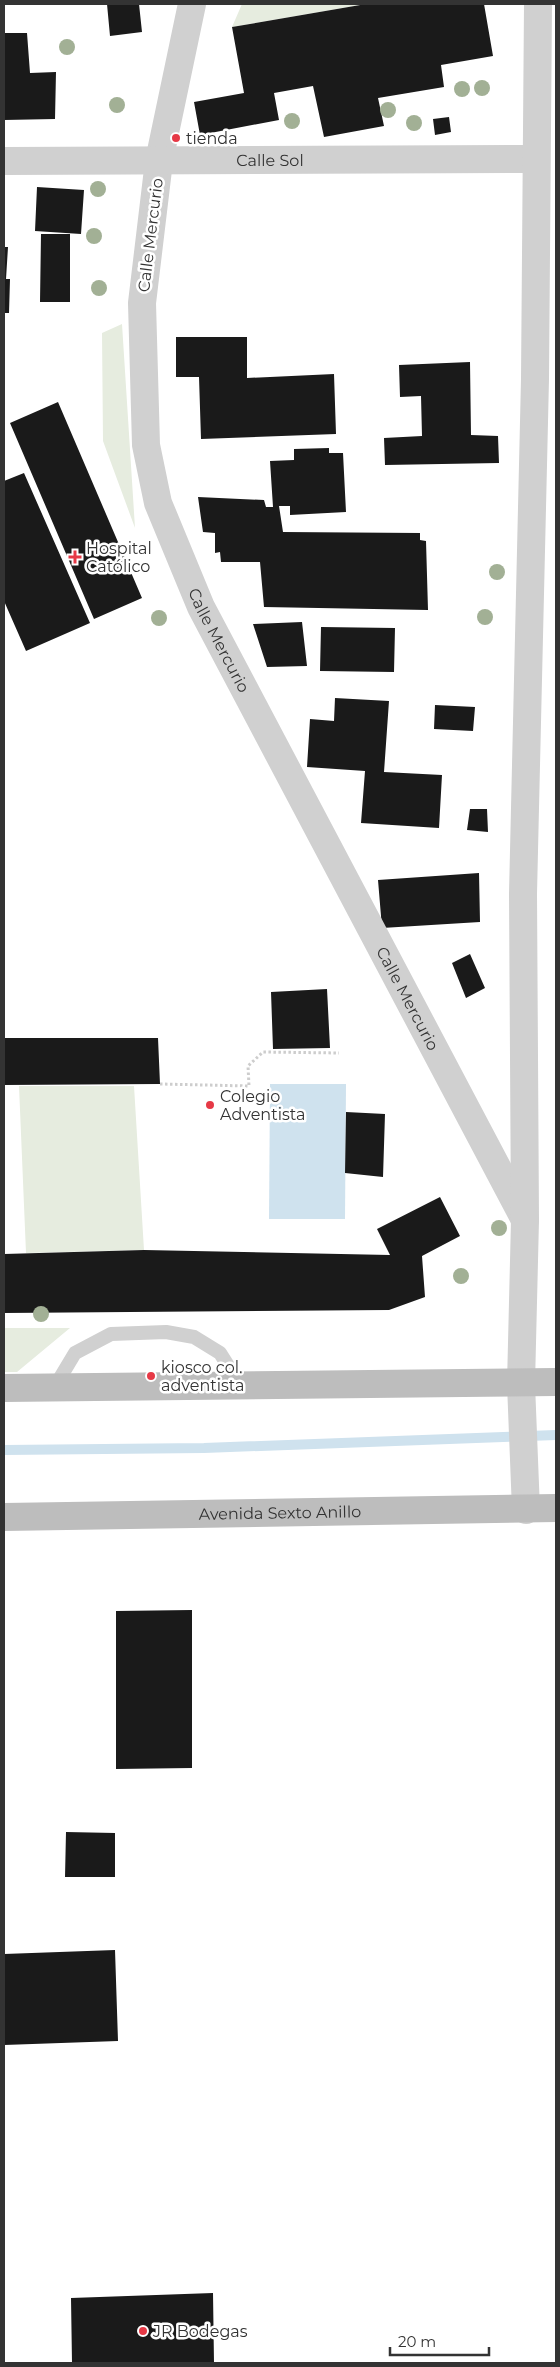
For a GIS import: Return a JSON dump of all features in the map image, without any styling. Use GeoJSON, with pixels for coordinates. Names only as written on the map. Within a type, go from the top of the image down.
{"type":"FeatureCollection","features":[{"type":"Feature","properties":{"kind":"main road"},"geometry":{"type":"LineString","coordinates":[[4,1388],[521,1384],[556,1382]]}},
{"type":"Feature","properties":{"kind":"main road","name":"Avenida Sexto Anillo"},"geometry":{"type":"LineString","coordinates":[[4,1517],[526,1510],[556,1508]]}},
{"type":"Feature","properties":{"kind":"street","name":"Calle Mercurio"},"geometry":{"type":"LineString","coordinates":[[192,4],[159,161],[142,303],[146,445],[158,503],[201,607],[525,1220]]}},
{"type":"Feature","properties":{"kind":"street"},"geometry":{"type":"LineString","coordinates":[[526,1510],[521,1384],[525,1220],[523,894],[546,310],[536,159],[538,4]]}},
{"type":"Feature","properties":{"kind":"street","name":"Calle Sol"},"geometry":{"type":"LineString","coordinates":[[4,160],[536,159]]}},
{"type":"Feature","properties":{"kind":"lane"},"geometry":{"type":"LineString","coordinates":[[54,1388],[75,1353],[111,1334],[166,1332],[194,1337],[220,1353],[241,1386]]}},
{"type":"Feature","properties":{"kind":"path"},"geometry":{"type":"LineString","coordinates":[[160,1084],[249,1086],[248,1066],[263,1052],[339,1053]]}},
{"type":"Feature","properties":{"kind":"shaded area"},"geometry":{"type":"Polygon","coordinates":[[[242,4],[366,4],[232,27],[242,4]]]}},
{"type":"Feature","properties":{"kind":"shaded area"},"geometry":{"type":"Polygon","coordinates":[[[122,324],[135,528],[103,441],[102,333],[122,324]]]}},
{"type":"Feature","properties":{"kind":"shaded area"},"geometry":{"type":"Polygon","coordinates":[[[19,1086],[134,1086],[144,1250],[26,1253],[19,1086]]]}},
{"type":"Feature","properties":{"kind":"shaded area"},"geometry":{"type":"Polygon","coordinates":[[[4,1328],[70,1328],[17,1372],[4,1372],[4,1328]]]}},
{"type":"Feature","properties":{"kind":"water"},"geometry":{"type":"Polygon","coordinates":[[[270,1084],[346,1084],[345,1219],[269,1219],[270,1084]]]}},
{"type":"Feature","properties":{"kind":"building"},"geometry":{"type":"Polygon","coordinates":[[[107,4],[139,4],[142,32],[110,36],[107,4]]]}},
{"type":"Feature","properties":{"kind":"building"},"geometry":{"type":"Polygon","coordinates":[[[366,4],[484,4],[493,56],[441,65],[444,87],[378,98],[384,126],[324,137],[313,86],[274,93],[279,120],[200,135],[194,102],[244,93],[232,27],[366,4]]]}},
{"type":"Feature","properties":{"kind":"building"},"geometry":{"type":"Polygon","coordinates":[[[4,33],[27,33],[30,73],[56,72],[55,119],[4,120],[4,33]]]}},
{"type":"Feature","properties":{"kind":"building"},"geometry":{"type":"Polygon","coordinates":[[[449,117],[451,132],[435,135],[433,119],[449,117]]]}},
{"type":"Feature","properties":{"kind":"building"},"geometry":{"type":"Polygon","coordinates":[[[37,187],[84,190],[81,234],[35,231],[37,187]]]}},
{"type":"Feature","properties":{"kind":"building"},"geometry":{"type":"Polygon","coordinates":[[[41,234],[70,234],[70,302],[40,302],[41,234]]]}},
{"type":"Feature","properties":{"kind":"building"},"geometry":{"type":"Polygon","coordinates":[[[4,247],[8,247],[6,279],[10,279],[9,313],[4,313],[4,247]]]}},
{"type":"Feature","properties":{"kind":"building"},"geometry":{"type":"Polygon","coordinates":[[[176,337],[247,337],[247,378],[334,374],[336,434],[201,439],[199,377],[176,377],[176,337]]]}},
{"type":"Feature","properties":{"kind":"building"},"geometry":{"type":"Polygon","coordinates":[[[470,362],[471,435],[498,436],[499,463],[385,465],[384,438],[422,436],[421,396],[400,397],[399,365],[470,362]]]}},
{"type":"Feature","properties":{"kind":"building"},"geometry":{"type":"Polygon","coordinates":[[[58,402],[142,598],[94,619],[10,423],[58,402]]]}},
{"type":"Feature","properties":{"kind":"building"},"geometry":{"type":"Polygon","coordinates":[[[329,448],[329,453],[343,453],[346,512],[290,515],[290,506],[279,506],[283,532],[420,533],[420,540],[426,541],[428,610],[264,607],[260,562],[221,562],[220,552],[215,553],[215,533],[203,532],[198,497],[264,500],[266,507],[273,507],[270,461],[294,460],[294,449],[329,448]]]}},
{"type":"Feature","properties":{"kind":"building"},"geometry":{"type":"Polygon","coordinates":[[[24,473],[90,623],[26,651],[4,601],[4,481],[24,473]]]}},
{"type":"Feature","properties":{"kind":"building"},"geometry":{"type":"Polygon","coordinates":[[[302,622],[307,666],[267,667],[253,624],[302,622]]]}},
{"type":"Feature","properties":{"kind":"building"},"geometry":{"type":"Polygon","coordinates":[[[321,627],[395,628],[394,672],[320,671],[321,627]]]}},
{"type":"Feature","properties":{"kind":"building"},"geometry":{"type":"Polygon","coordinates":[[[335,698],[389,701],[384,772],[442,775],[439,828],[361,823],[365,771],[307,767],[310,719],[334,721],[335,698]]]}},
{"type":"Feature","properties":{"kind":"building"},"geometry":{"type":"Polygon","coordinates":[[[435,705],[475,707],[473,731],[434,729],[435,705]]]}},
{"type":"Feature","properties":{"kind":"building"},"geometry":{"type":"Polygon","coordinates":[[[470,809],[487,809],[488,832],[467,830],[470,809]]]}},
{"type":"Feature","properties":{"kind":"building"},"geometry":{"type":"Polygon","coordinates":[[[479,873],[480,922],[382,928],[378,880],[479,873]]]}},
{"type":"Feature","properties":{"kind":"building"},"geometry":{"type":"Polygon","coordinates":[[[470,954],[485,988],[466,998],[452,963],[470,954]]]}},
{"type":"Feature","properties":{"kind":"building"},"geometry":{"type":"Polygon","coordinates":[[[327,989],[330,1048],[273,1049],[271,992],[327,989]]]}},
{"type":"Feature","properties":{"kind":"building"},"geometry":{"type":"Polygon","coordinates":[[[4,1038],[158,1038],[160,1084],[4,1085],[4,1038]]]}},
{"type":"Feature","properties":{"kind":"building"},"geometry":{"type":"Polygon","coordinates":[[[346,1112],[385,1114],[383,1177],[345,1173],[346,1112]]]}},
{"type":"Feature","properties":{"kind":"building"},"geometry":{"type":"Polygon","coordinates":[[[440,1197],[460,1236],[422,1256],[425,1297],[389,1310],[4,1313],[4,1254],[144,1250],[390,1255],[377,1229],[440,1197]]]}},
{"type":"Feature","properties":{"kind":"building"},"geometry":{"type":"Polygon","coordinates":[[[192,1610],[192,1768],[116,1769],[116,1611],[192,1610]]]}},
{"type":"Feature","properties":{"kind":"building"},"geometry":{"type":"Polygon","coordinates":[[[66,1832],[115,1833],[115,1877],[65,1877],[66,1832]]]}},
{"type":"Feature","properties":{"kind":"building"},"geometry":{"type":"Polygon","coordinates":[[[115,1950],[118,2041],[4,2045],[4,1954],[115,1950]]]}},
{"type":"Feature","properties":{"kind":"building","name":"JR Bodegas"},"geometry":{"type":"Polygon","coordinates":[[[213,2293],[214,2363],[72,2363],[71,2298],[213,2293]]]}},
{"type":"Feature","properties":{"kind":"waterway"},"geometry":{"type":"LineString","coordinates":[[4,1450],[204,1448],[556,1435]]}},
{"type":"Feature","properties":{"kind":"place","name":"tienda"},"geometry":{"type":"Point","coordinates":[176,138]}},
{"type":"Feature","properties":{"kind":"place","name":"Hospital Católico"},"geometry":{"type":"Point","coordinates":[75,557]}},
{"type":"Feature","properties":{"kind":"place","name":"Colegio Adventista"},"geometry":{"type":"Point","coordinates":[210,1105]}},
{"type":"Feature","properties":{"kind":"place","name":"kiosco col. adventista"},"geometry":{"type":"Point","coordinates":[151,1376]}},
{"type":"Feature","properties":{"kind":"place","name":"JR Bodegas"},"geometry":{"type":"Point","coordinates":[143,2331]}}]}
